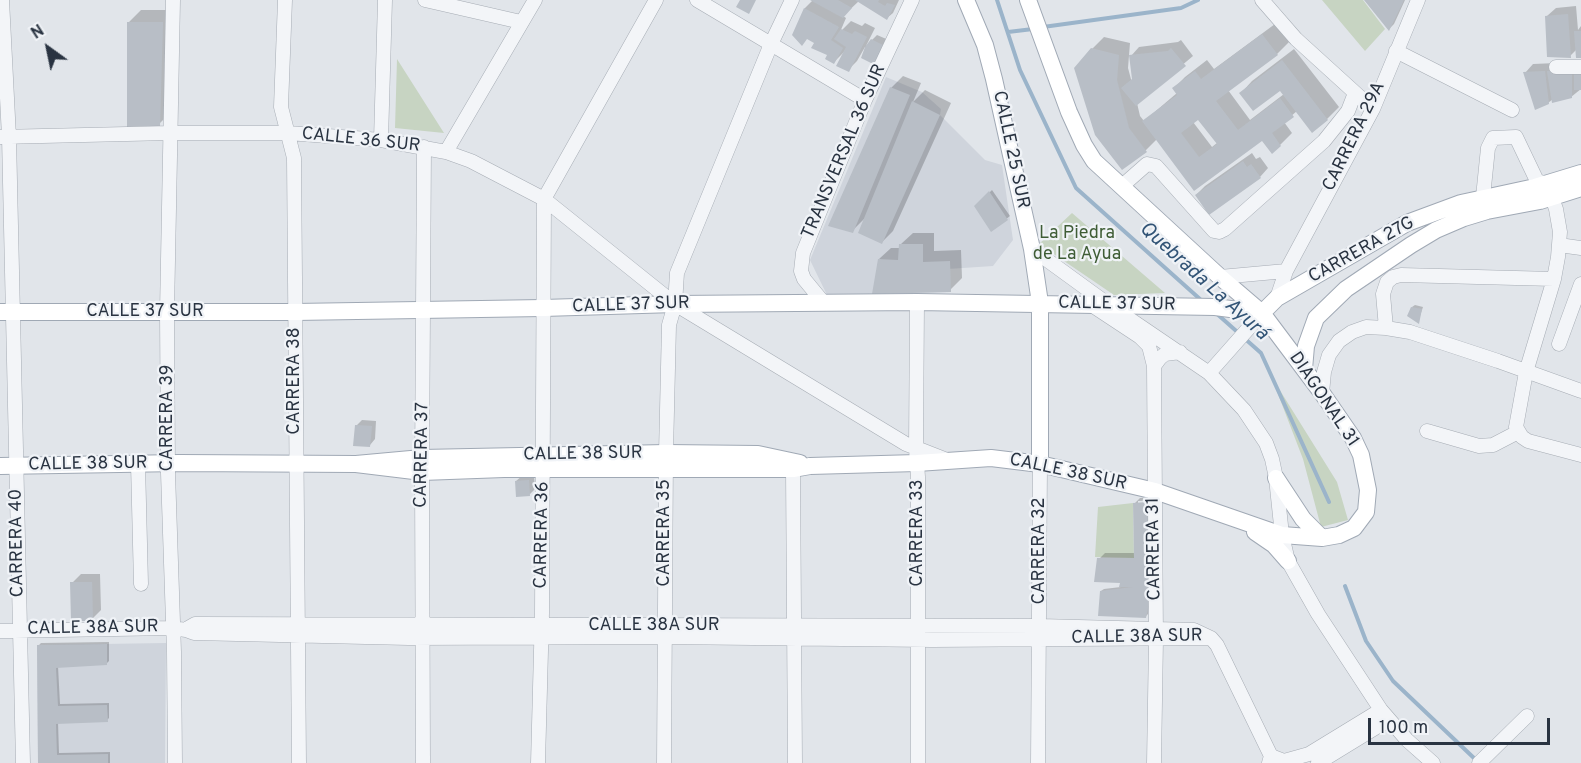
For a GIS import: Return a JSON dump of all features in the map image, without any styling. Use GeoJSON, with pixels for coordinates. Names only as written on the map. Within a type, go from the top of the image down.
{"type":"FeatureCollection","features":[{"type":"Feature","properties":{"kind":"main road","name":"CALLE 25 SUR"},"geometry":{"type":"LineString","coordinates":[[966,0],[985,45],[994,79],[1032,249],[1040,303]]}},
{"type":"Feature","properties":{"kind":"main road","name":"DIAGONAL 31"},"geometry":{"type":"LineString","coordinates":[[1032,6],[1069,112],[1084,146],[1094,161],[1262,314],[1322,393],[1357,447],[1366,473],[1368,490],[1366,512],[1361,520],[1348,532],[1322,538],[1282,535]]}},
{"type":"Feature","properties":{"kind":"main road","name":"CARRERA 27G"},"geometry":{"type":"LineString","coordinates":[[1304,369],[1306,346],[1316,318],[1327,306],[1367,274],[1428,235],[1464,218],[1550,191],[1581,173]]}},
{"type":"Feature","properties":{"kind":"main road","name":"CARRERA 27G"},"geometry":{"type":"LineString","coordinates":[[1262,314],[1277,298],[1407,223],[1483,197],[1581,189]]}},
{"type":"Feature","properties":{"kind":"main road","name":"CALLE 37 SUR"},"geometry":{"type":"LineString","coordinates":[[6,312],[295,312],[675,304],[917,302],[1215,307],[1262,314]]}},
{"type":"Feature","properties":{"kind":"main road","name":"CARRERA 32"},"geometry":{"type":"LineString","coordinates":[[1040,303],[1040,464]]}},
{"type":"Feature","properties":{"kind":"main road","name":"CALLE 38 SUR"},"geometry":{"type":"LineString","coordinates":[[8,466],[422,465],[666,461],[758,454],[777,456],[802,467],[916,456],[947,460],[991,458],[1040,464],[1155,492],[1282,535]]}},
{"type":"Feature","properties":{"kind":"main road"},"geometry":{"type":"LineString","coordinates":[[1276,478],[1303,519],[1322,538]]}},
{"type":"Feature","properties":{"kind":"main road"},"geometry":{"type":"LineString","coordinates":[[1234,518],[1272,544],[1293,568]]}},
{"type":"Feature","properties":{"kind":"street","name":"CARRERA 40"},"geometry":{"type":"LineString","coordinates":[[2,0],[8,466],[20,631],[23,763]]}},
{"type":"Feature","properties":{"kind":"street","name":"CARRERA 39"},"geometry":{"type":"LineString","coordinates":[[173,0],[167,312],[168,464],[179,629],[175,763]]}},
{"type":"Feature","properties":{"kind":"street","name":"CARRERA 38"},"geometry":{"type":"LineString","coordinates":[[285,0],[281,107],[294,158],[299,763]]}},
{"type":"Feature","properties":{"kind":"street"},"geometry":{"type":"LineString","coordinates":[[381,140],[385,0]]}},
{"type":"Feature","properties":{"kind":"street"},"geometry":{"type":"LineString","coordinates":[[425,0],[521,22]]}},
{"type":"Feature","properties":{"kind":"street"},"geometry":{"type":"LineString","coordinates":[[446,152],[535,0]]}},
{"type":"Feature","properties":{"kind":"street"},"geometry":{"type":"LineString","coordinates":[[544,199],[656,0]]}},
{"type":"Feature","properties":{"kind":"street"},"geometry":{"type":"LineString","coordinates":[[697,0],[864,100]]}},
{"type":"Feature","properties":{"kind":"street","name":"CARRERA 35"},"geometry":{"type":"LineString","coordinates":[[664,763],[669,325],[675,304],[677,273],[771,44],[792,0]]}},
{"type":"Feature","properties":{"kind":"street","name":"TRANSVERSAL 36 SUR"},"geometry":{"type":"LineString","coordinates":[[824,302],[804,279],[801,262],[803,253],[864,100],[912,0]]}},
{"type":"Feature","properties":{"kind":"street"},"geometry":{"type":"LineString","coordinates":[[1262,0],[1296,39],[1373,109]]}},
{"type":"Feature","properties":{"kind":"street","name":"CARRERA 29A"},"geometry":{"type":"LineString","coordinates":[[1277,298],[1286,271],[1373,109],[1418,0]]}},
{"type":"Feature","properties":{"kind":"street"},"geometry":{"type":"LineString","coordinates":[[1396,51],[1512,110]]}},
{"type":"Feature","properties":{"kind":"street"},"geometry":{"type":"LineString","coordinates":[[1556,67],[1581,67]]}},
{"type":"Feature","properties":{"kind":"street"},"geometry":{"type":"LineString","coordinates":[[1122,186],[1147,164],[1156,166],[1214,231],[1219,232],[1324,141],[1348,111],[1355,93]]}},
{"type":"Feature","properties":{"kind":"street","name":"CALLE 36 SUR"},"geometry":{"type":"LineString","coordinates":[[5,137],[288,133],[381,140],[446,152],[479,165],[544,199],[675,304],[916,456]]}},
{"type":"Feature","properties":{"kind":"street"},"geometry":{"type":"LineString","coordinates":[[1483,197],[1488,148],[1493,138],[1516,137],[1537,181],[1550,191],[1557,213],[1559,245],[1554,279],[1526,372],[1516,419],[1518,432],[1528,441],[1581,455]]}},
{"type":"Feature","properties":{"kind":"street","name":"CARRERA 37"},"geometry":{"type":"LineString","coordinates":[[423,763],[424,147]]}},
{"type":"Feature","properties":{"kind":"street","name":"CARRERA 36"},"geometry":{"type":"LineString","coordinates":[[538,763],[544,463],[544,199]]}},
{"type":"Feature","properties":{"kind":"street"},"geometry":{"type":"LineString","coordinates":[[1559,245],[1581,248]]}},
{"type":"Feature","properties":{"kind":"street"},"geometry":{"type":"LineString","coordinates":[[1032,249],[1179,352],[1213,368],[1221,384],[1257,427],[1266,443],[1276,478],[1282,535],[1293,568],[1318,614],[1384,715],[1433,763]]}},
{"type":"Feature","properties":{"kind":"street"},"geometry":{"type":"LineString","coordinates":[[1220,277],[1286,271]]}},
{"type":"Feature","properties":{"kind":"street"},"geometry":{"type":"LineString","coordinates":[[1386,328],[1383,294],[1393,277],[1401,275],[1554,279]]}},
{"type":"Feature","properties":{"kind":"street"},"geometry":{"type":"LineString","coordinates":[[1559,344],[1581,284]]}},
{"type":"Feature","properties":{"kind":"street","name":"CARRERA 33"},"geometry":{"type":"LineString","coordinates":[[917,302],[918,763]]}},
{"type":"Feature","properties":{"kind":"street"},"geometry":{"type":"LineString","coordinates":[[1090,304],[1140,336],[1149,346],[1154,366]]}},
{"type":"Feature","properties":{"kind":"street","name":"CARRERA 27G"},"geometry":{"type":"LineString","coordinates":[[1213,368],[1262,314]]}},
{"type":"Feature","properties":{"kind":"street"},"geometry":{"type":"LineString","coordinates":[[1322,393],[1329,355],[1339,341],[1352,332],[1366,327],[1410,332],[1581,391]]}},
{"type":"Feature","properties":{"kind":"street"},"geometry":{"type":"LineString","coordinates":[[1498,361],[1515,360],[1528,351],[1534,343]]}},
{"type":"Feature","properties":{"kind":"street"},"geometry":{"type":"LineString","coordinates":[[1154,366],[1165,354],[1179,352]]}},
{"type":"Feature","properties":{"kind":"street","name":"CARRERA 31"},"geometry":{"type":"LineString","coordinates":[[1154,366],[1156,634],[1154,763]]}},
{"type":"Feature","properties":{"kind":"street"},"geometry":{"type":"LineString","coordinates":[[1427,431],[1479,446],[1494,445],[1518,432]]}},
{"type":"Feature","properties":{"kind":"street"},"geometry":{"type":"LineString","coordinates":[[138,464],[141,584]]}},
{"type":"Feature","properties":{"kind":"street","name":"CARRERA 32"},"geometry":{"type":"LineString","coordinates":[[1038,763],[1040,464]]}},
{"type":"Feature","properties":{"kind":"street"},"geometry":{"type":"LineString","coordinates":[[795,763],[795,633],[802,467]]}},
{"type":"Feature","properties":{"kind":"street"},"geometry":{"type":"LineString","coordinates":[[1293,568],[1294,554],[1302,537]]}},
{"type":"Feature","properties":{"kind":"street","name":"CALLE 38A SUR"},"geometry":{"type":"LineString","coordinates":[[0,631],[179,629],[195,624],[297,631],[422,632],[1156,634],[1194,630],[1211,638],[1217,645],[1270,760]]}},
{"type":"Feature","properties":{"kind":"street"},"geometry":{"type":"LineString","coordinates":[[1270,760],[1315,760],[1384,715]]}},
{"type":"Feature","properties":{"kind":"street"},"geometry":{"type":"LineString","coordinates":[[1483,759],[1527,716]]}},
{"type":"Feature","properties":{"kind":"shaded area"},"geometry":{"type":"Polygon","coordinates":[[[886,77],[922,92],[941,109],[940,115],[985,160],[1002,165],[1013,240],[993,266],[948,269],[951,292],[827,295],[810,260],[886,77]]]}},
{"type":"Feature","properties":{"kind":"shaded area"},"geometry":{"type":"Polygon","coordinates":[[[166,643],[165,763],[38,763],[37,645],[166,643]]]}},
{"type":"Feature","properties":{"kind":"green space"},"geometry":{"type":"Polygon","coordinates":[[[1322,0],[1363,0],[1385,29],[1365,51],[1322,0]]]}},
{"type":"Feature","properties":{"kind":"green space"},"geometry":{"type":"Polygon","coordinates":[[[397,59],[444,133],[395,128],[397,59]]]}},
{"type":"Feature","properties":{"kind":"green space","name":"La Piedra de La Ayua"},"geometry":{"type":"Polygon","coordinates":[[[1072,213],[1165,293],[1114,295],[1039,244],[1072,213]]]}},
{"type":"Feature","properties":{"kind":"green space"},"geometry":{"type":"Polygon","coordinates":[[[1271,376],[1337,482],[1348,520],[1321,527],[1303,459],[1271,376]]]}},
{"type":"Feature","properties":{"kind":"green space"},"geometry":{"type":"Polygon","coordinates":[[[1133,503],[1134,558],[1095,557],[1098,507],[1133,503]]]}},
{"type":"Feature","properties":{"kind":"building"},"geometry":{"type":"Polygon","coordinates":[[[740,0],[756,0],[749,14],[736,7],[740,0]]]}},
{"type":"Feature","properties":{"kind":"building"},"geometry":{"type":"Polygon","coordinates":[[[810,0],[838,0],[852,8],[843,18],[810,0]]]}},
{"type":"Feature","properties":{"kind":"building"},"geometry":{"type":"Polygon","coordinates":[[[855,0],[879,0],[878,2],[885,6],[887,3],[895,5],[887,20],[855,0]]]}},
{"type":"Feature","properties":{"kind":"building"},"geometry":{"type":"Polygon","coordinates":[[[1364,0],[1404,0],[1389,31],[1364,0]]]}},
{"type":"Feature","properties":{"kind":"building"},"geometry":{"type":"Polygon","coordinates":[[[804,8],[839,27],[831,40],[843,48],[834,64],[825,59],[827,55],[811,48],[814,43],[807,39],[802,46],[792,35],[804,8]]]}},
{"type":"Feature","properties":{"kind":"building"},"geometry":{"type":"Polygon","coordinates":[[[1568,14],[1571,58],[1547,57],[1545,16],[1568,14]]]}},
{"type":"Feature","properties":{"kind":"building"},"geometry":{"type":"Polygon","coordinates":[[[127,22],[163,22],[160,126],[127,127],[127,22]]]}},
{"type":"Feature","properties":{"kind":"building"},"geometry":{"type":"Polygon","coordinates":[[[841,29],[852,34],[855,31],[867,37],[849,72],[836,66],[846,47],[834,39],[841,29]]]}},
{"type":"Feature","properties":{"kind":"building"},"geometry":{"type":"Polygon","coordinates":[[[1574,31],[1581,31],[1581,58],[1576,58],[1574,31]]]}},
{"type":"Feature","properties":{"kind":"building"},"geometry":{"type":"Polygon","coordinates":[[[1262,34],[1278,55],[1216,101],[1238,130],[1280,98],[1294,117],[1272,133],[1281,146],[1272,154],[1262,141],[1194,191],[1142,121],[1177,95],[1172,88],[1195,71],[1201,79],[1262,34]],[[1198,120],[1181,133],[1199,157],[1217,144],[1198,120]]]}},
{"type":"Feature","properties":{"kind":"building"},"geometry":{"type":"Polygon","coordinates":[[[871,39],[887,47],[875,65],[861,58],[871,39]]]}},
{"type":"Feature","properties":{"kind":"building"},"geometry":{"type":"Polygon","coordinates":[[[1091,48],[1119,55],[1117,80],[1129,128],[1147,152],[1122,170],[1095,135],[1074,68],[1091,48]]]}},
{"type":"Feature","properties":{"kind":"building"},"geometry":{"type":"Polygon","coordinates":[[[1171,48],[1186,66],[1136,106],[1121,88],[1132,79],[1129,55],[1168,51],[1171,48]]]}},
{"type":"Feature","properties":{"kind":"building"},"geometry":{"type":"Polygon","coordinates":[[[1282,60],[1328,120],[1312,133],[1280,91],[1253,111],[1239,93],[1282,60]]]}},
{"type":"Feature","properties":{"kind":"building"},"geometry":{"type":"Polygon","coordinates":[[[1572,70],[1572,98],[1552,103],[1547,71],[1572,70]]]}},
{"type":"Feature","properties":{"kind":"building"},"geometry":{"type":"Polygon","coordinates":[[[1545,71],[1549,104],[1535,110],[1523,72],[1545,71]]]}},
{"type":"Feature","properties":{"kind":"building"},"geometry":{"type":"Polygon","coordinates":[[[1574,71],[1581,71],[1581,90],[1574,90],[1574,71]]]}},
{"type":"Feature","properties":{"kind":"building"},"geometry":{"type":"Polygon","coordinates":[[[890,87],[910,95],[853,233],[828,226],[890,87]]]}},
{"type":"Feature","properties":{"kind":"building"},"geometry":{"type":"Polygon","coordinates":[[[912,101],[940,115],[882,244],[858,233],[912,101]]]}},
{"type":"Feature","properties":{"kind":"building"},"geometry":{"type":"Polygon","coordinates":[[[1243,161],[1247,167],[1251,164],[1261,178],[1209,215],[1195,195],[1243,161]]]}},
{"type":"Feature","properties":{"kind":"building"},"geometry":{"type":"Polygon","coordinates":[[[989,191],[1008,220],[991,232],[974,206],[989,191]]]}},
{"type":"Feature","properties":{"kind":"building"},"geometry":{"type":"Polygon","coordinates":[[[899,244],[923,244],[923,262],[950,261],[951,292],[872,294],[878,259],[898,260],[899,244]]]}},
{"type":"Feature","properties":{"kind":"building"},"geometry":{"type":"Polygon","coordinates":[[[1411,307],[1422,309],[1419,324],[1407,316],[1411,307]]]}},
{"type":"Feature","properties":{"kind":"building"},"geometry":{"type":"Polygon","coordinates":[[[355,425],[372,426],[370,447],[353,446],[355,425]]]}},
{"type":"Feature","properties":{"kind":"building"},"geometry":{"type":"Polygon","coordinates":[[[529,480],[530,496],[516,497],[515,481],[529,480]]]}},
{"type":"Feature","properties":{"kind":"building"},"geometry":{"type":"Polygon","coordinates":[[[1148,502],[1150,598],[1146,618],[1098,616],[1100,591],[1133,587],[1119,587],[1120,583],[1094,582],[1097,558],[1134,558],[1133,503],[1148,502]]]}},
{"type":"Feature","properties":{"kind":"building"},"geometry":{"type":"Polygon","coordinates":[[[70,582],[92,582],[93,621],[71,621],[70,582]]]}},
{"type":"Feature","properties":{"kind":"building"},"geometry":{"type":"Polygon","coordinates":[[[107,644],[107,665],[56,668],[58,706],[107,705],[108,722],[56,724],[57,755],[108,754],[108,763],[38,763],[37,645],[107,644]]]}},
{"type":"Feature","properties":{"kind":"waterway","name":"Quebrada La Ayurá"},"geometry":{"type":"LineString","coordinates":[[997,0],[1020,70],[1076,188],[1201,300]]}},
{"type":"Feature","properties":{"kind":"waterway"},"geometry":{"type":"LineString","coordinates":[[1043,27],[1181,8],[1198,0]]}},
{"type":"Feature","properties":{"kind":"waterway"},"geometry":{"type":"LineString","coordinates":[[1008,32],[1033,29]]}},
{"type":"Feature","properties":{"kind":"waterway","name":"Quebrada La Ayurá"},"geometry":{"type":"LineString","coordinates":[[1216,313],[1261,353],[1329,502]]}},
{"type":"Feature","properties":{"kind":"waterway","name":"Quebrada La Ayurá"},"geometry":{"type":"LineString","coordinates":[[1345,586],[1366,641],[1393,681],[1476,760]]}}]}
